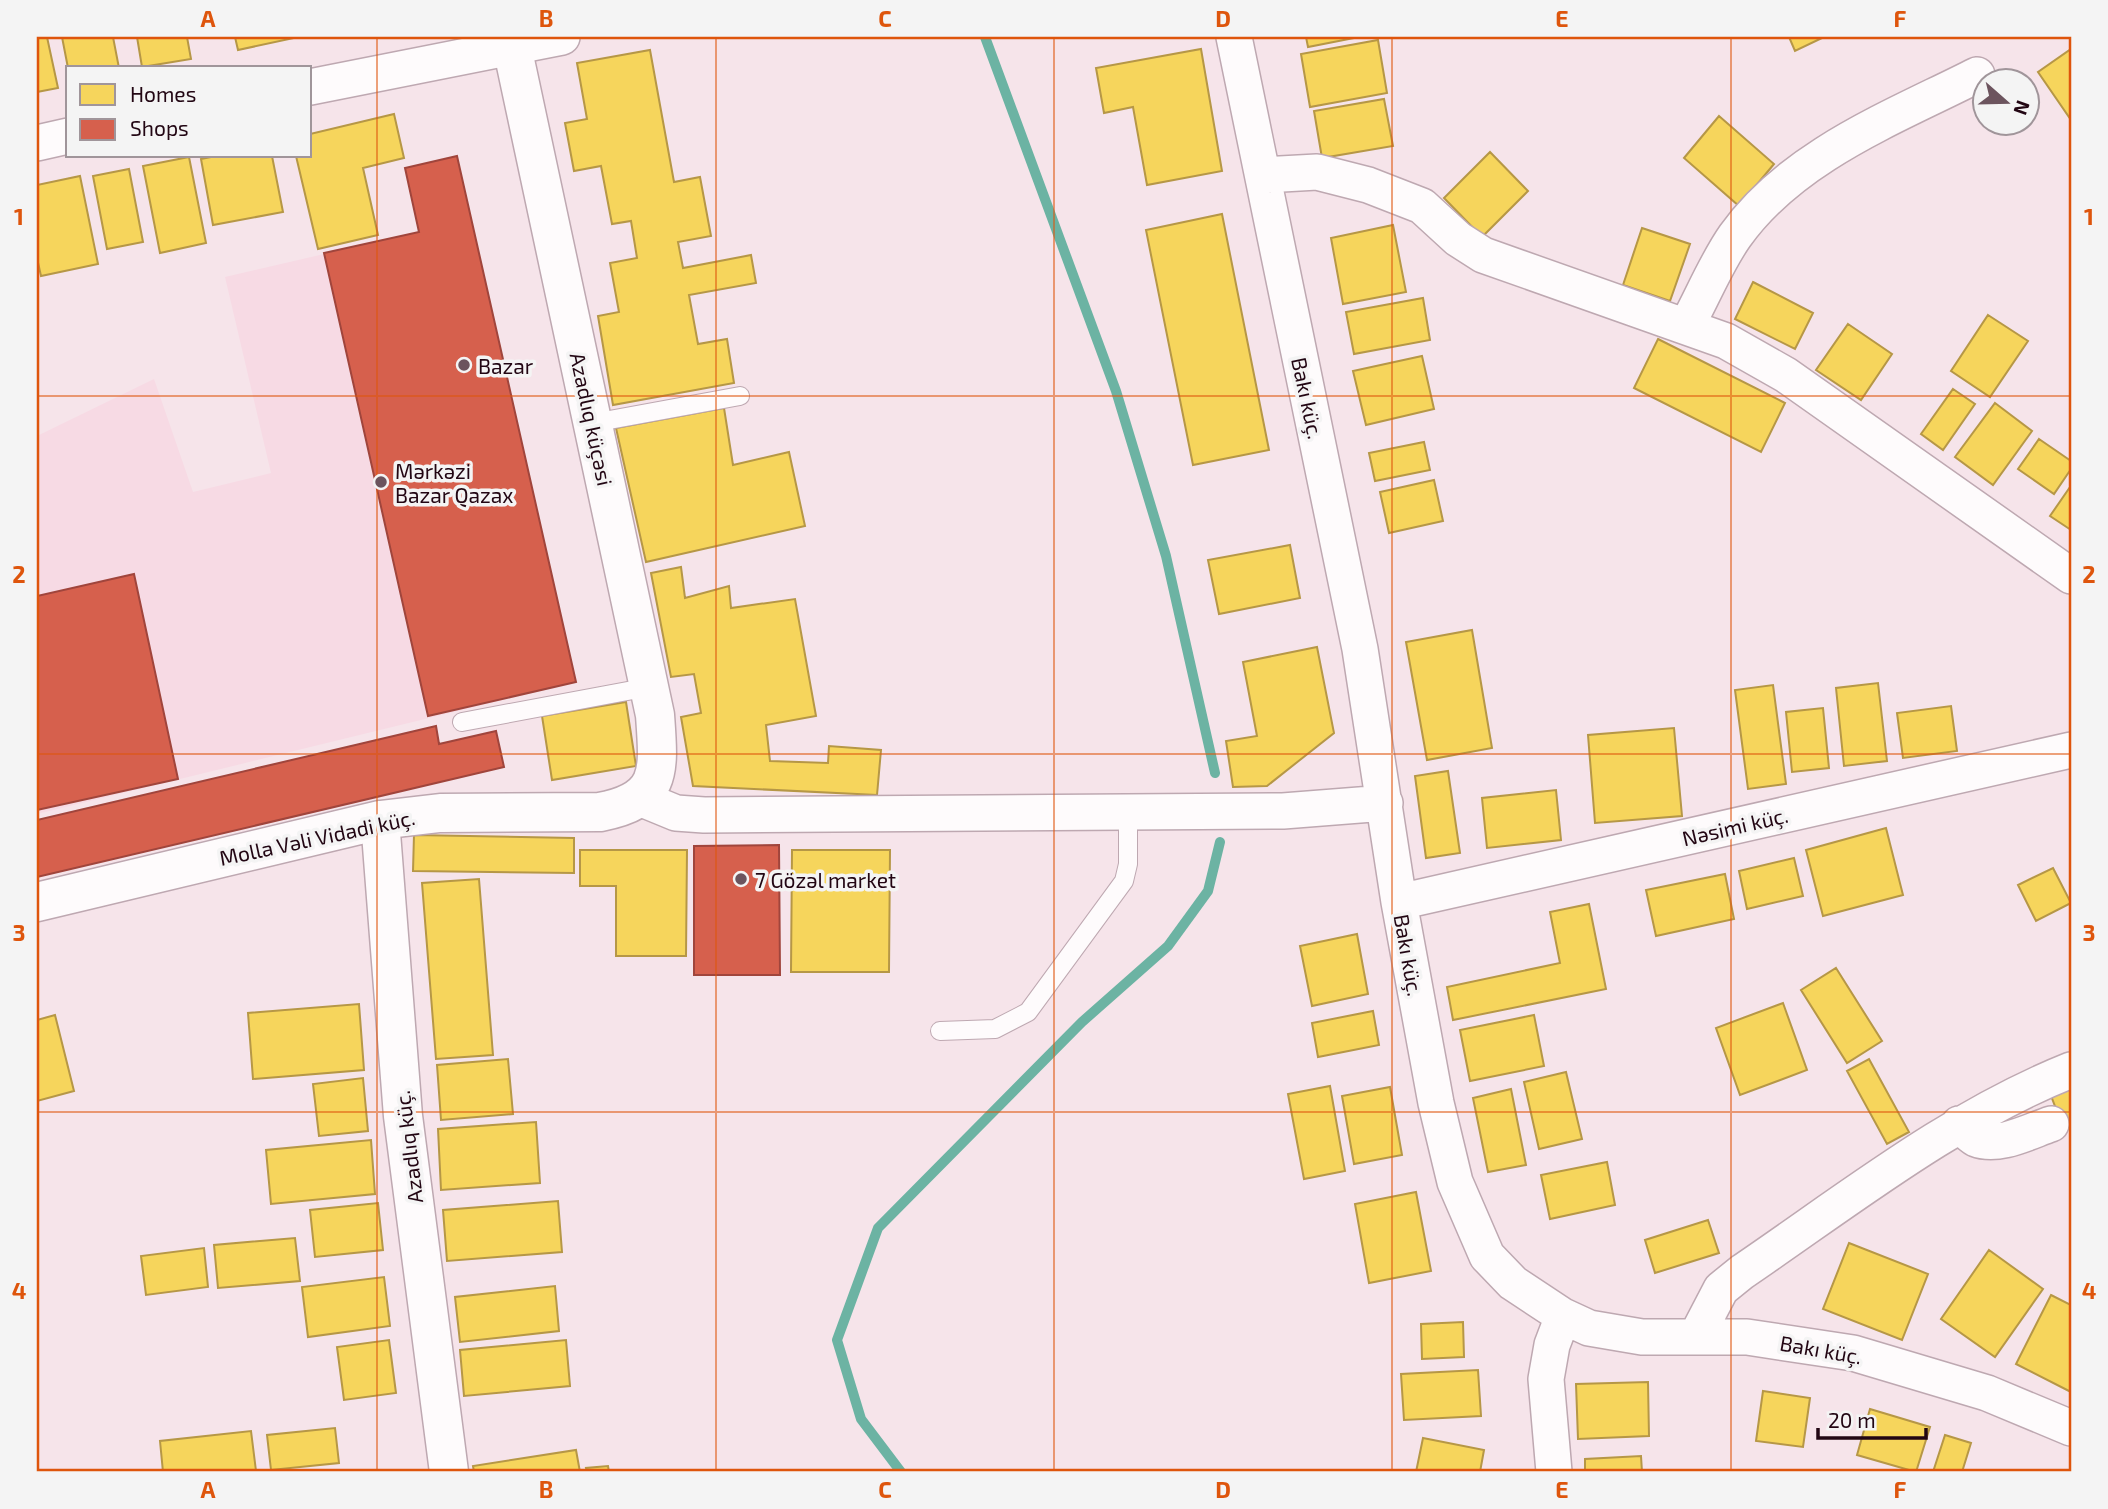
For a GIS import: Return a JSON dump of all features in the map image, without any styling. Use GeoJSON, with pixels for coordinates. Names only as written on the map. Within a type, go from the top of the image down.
{"type":"FeatureCollection","features":[{"type":"Feature","properties":{"kind":"street"},"geometry":{"type":"LineString","coordinates":[[312,87],[511,41],[562,37]]}},
{"type":"Feature","properties":{"kind":"street","name":"Bakı küç."},"geometry":{"type":"LineString","coordinates":[[1234,37],[1360,649],[1399,902],[1436,1103],[1455,1182],[1487,1256],[1513,1283],[1563,1317],[1589,1328],[1642,1337],[1747,1337],[1853,1353],[1987,1393],[2071,1428]]}},
{"type":"Feature","properties":{"kind":"street","name":"Azadlıq küçəsi"},"geometry":{"type":"LineString","coordinates":[[511,41],[649,687],[658,751],[655,775],[642,799]]}},
{"type":"Feature","properties":{"kind":"street"},"geometry":{"type":"LineString","coordinates":[[1688,325],[1735,236],[1773,193],[1807,166],[1854,138],[1972,78]]}},
{"type":"Feature","properties":{"kind":"street"},"geometry":{"type":"LineString","coordinates":[[37,143],[66,136]]}},
{"type":"Feature","properties":{"kind":"street"},"geometry":{"type":"LineString","coordinates":[[1263,175],[1317,172],[1368,185],[1422,206],[1458,239],[1483,255],[1516,269],[1688,325],[1726,341],[1786,375],[2071,576]]}},
{"type":"Feature","properties":{"kind":"street","name":"Nəsimi küç."},"geometry":{"type":"LineString","coordinates":[[1399,902],[2071,750]]}},
{"type":"Feature","properties":{"kind":"street"},"geometry":{"type":"LineString","coordinates":[[642,799],[676,813],[704,816],[1332,810],[1385,803]]}},
{"type":"Feature","properties":{"kind":"street","name":"Molla Vəli Vidadi küç."},"geometry":{"type":"LineString","coordinates":[[37,902],[380,820],[440,813],[600,812],[621,808],[642,799]]}},
{"type":"Feature","properties":{"kind":"street","name":"Azadlıq küç."},"geometry":{"type":"LineString","coordinates":[[380,820],[403,1116],[450,1472]]}},
{"type":"Feature","properties":{"kind":"street"},"geometry":{"type":"LineString","coordinates":[[1697,1335],[1721,1289],[1742,1272],[1959,1125],[2017,1092],[2071,1070]]}},
{"type":"Feature","properties":{"kind":"street"},"geometry":{"type":"LineString","coordinates":[[1959,1125],[1975,1139],[1991,1141],[2010,1138],[2051,1124]]}},
{"type":"Feature","properties":{"kind":"street"},"geometry":{"type":"LineString","coordinates":[[1554,1472],[1546,1379],[1552,1345],[1563,1317]]}},
{"type":"Feature","properties":{"kind":"lane"},"geometry":{"type":"LineString","coordinates":[[593,423],[740,396]]}},
{"type":"Feature","properties":{"kind":"lane"},"geometry":{"type":"LineString","coordinates":[[462,722],[649,687]]}},
{"type":"Feature","properties":{"kind":"lane"},"geometry":{"type":"LineString","coordinates":[[940,1031],[995,1029],[1028,1012],[1124,881],[1128,864],[1128,812]]}},
{"type":"Feature","properties":{"kind":"shaded area","name":"Mərkəzi Bazar Qazax"},"geometry":{"type":"Polygon","coordinates":[[[457,156],[576,682],[37,814],[37,436],[154,379],[193,492],[271,473],[225,277],[419,232],[405,168],[457,156]]]}},
{"type":"Feature","properties":{"kind":"building: Homes"},"geometry":{"type":"Polygon","coordinates":[[[37,37],[47,37],[58,88],[37,92],[37,37]]]}},
{"type":"Feature","properties":{"kind":"building: Homes"},"geometry":{"type":"Polygon","coordinates":[[[62,37],[113,37],[119,66],[68,66],[62,37]]]}},
{"type":"Feature","properties":{"kind":"building: Homes"},"geometry":{"type":"Polygon","coordinates":[[[137,37],[187,37],[191,59],[142,66],[137,37]]]}},
{"type":"Feature","properties":{"kind":"building: Homes"},"geometry":{"type":"Polygon","coordinates":[[[235,37],[294,37],[294,38],[238,50],[235,37]]]}},
{"type":"Feature","properties":{"kind":"building: Homes"},"geometry":{"type":"Polygon","coordinates":[[[1306,37],[1359,37],[1308,47],[1306,37]]]}},
{"type":"Feature","properties":{"kind":"building: Homes"},"geometry":{"type":"Polygon","coordinates":[[[1789,37],[1824,37],[1795,51],[1789,37]]]}},
{"type":"Feature","properties":{"kind":"building: Homes"},"geometry":{"type":"Polygon","coordinates":[[[1378,40],[1387,93],[1310,107],[1301,54],[1378,40]]]}},
{"type":"Feature","properties":{"kind":"building: Homes"},"geometry":{"type":"Polygon","coordinates":[[[1201,49],[1222,171],[1147,185],[1133,107],[1104,113],[1096,68],[1201,49]]]}},
{"type":"Feature","properties":{"kind":"building: Homes"},"geometry":{"type":"Polygon","coordinates":[[[2071,49],[2071,120],[2042,78],[2042,69],[2071,49]]]}},
{"type":"Feature","properties":{"kind":"building: Homes"},"geometry":{"type":"Polygon","coordinates":[[[650,50],[674,182],[700,177],[711,236],[678,242],[683,268],[751,255],[756,283],[689,295],[698,344],[727,339],[734,383],[613,405],[598,316],[619,312],[610,263],[637,258],[631,221],[612,224],[601,166],[574,171],[565,123],[587,119],[577,63],[650,50]]]}},
{"type":"Feature","properties":{"kind":"building: Homes"},"geometry":{"type":"Polygon","coordinates":[[[1384,99],[1393,146],[1322,158],[1314,111],[1384,99]]]}},
{"type":"Feature","properties":{"kind":"building: Homes"},"geometry":{"type":"Polygon","coordinates":[[[394,114],[404,158],[363,168],[378,235],[318,249],[296,158],[312,158],[312,134],[394,114]]]}},
{"type":"Feature","properties":{"kind":"building: Homes"},"geometry":{"type":"Polygon","coordinates":[[[1719,116],[1774,164],[1739,206],[1684,158],[1719,116]]]}},
{"type":"Feature","properties":{"kind":"building: Homes"},"geometry":{"type":"Polygon","coordinates":[[[1490,152],[1528,191],[1482,237],[1444,198],[1490,152]]]}},
{"type":"Feature","properties":{"kind":"building: Homes"},"geometry":{"type":"Polygon","coordinates":[[[189,158],[206,243],[160,253],[143,166],[189,158]]]}},
{"type":"Feature","properties":{"kind":"building: Homes"},"geometry":{"type":"Polygon","coordinates":[[[272,158],[283,212],[213,225],[201,159],[272,158]]]}},
{"type":"Feature","properties":{"kind":"building: Homes"},"geometry":{"type":"Polygon","coordinates":[[[129,169],[143,242],[107,249],[93,176],[129,169]]]}},
{"type":"Feature","properties":{"kind":"building: Homes"},"geometry":{"type":"Polygon","coordinates":[[[80,176],[98,264],[41,276],[37,258],[37,185],[80,176]]]}},
{"type":"Feature","properties":{"kind":"building: Homes"},"geometry":{"type":"Polygon","coordinates":[[[1222,214],[1269,450],[1193,465],[1146,230],[1222,214]]]}},
{"type":"Feature","properties":{"kind":"building: Homes"},"geometry":{"type":"Polygon","coordinates":[[[1393,225],[1406,292],[1343,304],[1331,238],[1393,225]]]}},
{"type":"Feature","properties":{"kind":"building: Homes"},"geometry":{"type":"Polygon","coordinates":[[[1642,228],[1690,244],[1670,301],[1623,285],[1642,228]]]}},
{"type":"Feature","properties":{"kind":"building: Homes"},"geometry":{"type":"Polygon","coordinates":[[[1753,282],[1813,313],[1795,349],[1735,319],[1753,282]]]}},
{"type":"Feature","properties":{"kind":"building: Homes"},"geometry":{"type":"Polygon","coordinates":[[[1423,298],[1430,340],[1354,354],[1346,312],[1423,298]]]}},
{"type":"Feature","properties":{"kind":"building: Homes"},"geometry":{"type":"Polygon","coordinates":[[[1988,315],[2028,341],[1990,397],[1951,371],[1988,315]]]}},
{"type":"Feature","properties":{"kind":"building: Homes"},"geometry":{"type":"Polygon","coordinates":[[[1848,324],[1892,354],[1861,400],[1816,370],[1848,324]]]}},
{"type":"Feature","properties":{"kind":"building: Homes"},"geometry":{"type":"Polygon","coordinates":[[[1658,339],[1785,403],[1761,452],[1634,388],[1658,339]]]}},
{"type":"Feature","properties":{"kind":"building: Homes"},"geometry":{"type":"Polygon","coordinates":[[[1422,356],[1434,409],[1366,425],[1353,371],[1422,356]]]}},
{"type":"Feature","properties":{"kind":"building: Homes"},"geometry":{"type":"Polygon","coordinates":[[[1953,389],[1975,404],[1943,450],[1921,434],[1953,389]]]}},
{"type":"Feature","properties":{"kind":"building: Homes"},"geometry":{"type":"Polygon","coordinates":[[[1995,403],[2032,431],[1993,485],[1955,457],[1995,403]]]}},
{"type":"Feature","properties":{"kind":"building: Homes"},"geometry":{"type":"Polygon","coordinates":[[[724,408],[733,465],[789,452],[805,526],[646,562],[616,428],[724,408]]]}},
{"type":"Feature","properties":{"kind":"building: Homes"},"geometry":{"type":"Polygon","coordinates":[[[2039,439],[2071,461],[2071,469],[2054,494],[2018,469],[2039,439]]]}},
{"type":"Feature","properties":{"kind":"building: Homes"},"geometry":{"type":"Polygon","coordinates":[[[1424,442],[1430,470],[1375,481],[1369,453],[1424,442]]]}},
{"type":"Feature","properties":{"kind":"building: Homes"},"geometry":{"type":"Polygon","coordinates":[[[1434,480],[1443,521],[1389,533],[1380,492],[1434,480]]]}},
{"type":"Feature","properties":{"kind":"building: Homes"},"geometry":{"type":"Polygon","coordinates":[[[2071,488],[2071,530],[2050,516],[2071,488]]]}},
{"type":"Feature","properties":{"kind":"building: Homes"},"geometry":{"type":"Polygon","coordinates":[[[1290,545],[1300,598],[1219,614],[1208,560],[1290,545]]]}},
{"type":"Feature","properties":{"kind":"building: Homes"},"geometry":{"type":"Polygon","coordinates":[[[681,567],[685,598],[729,586],[731,608],[795,599],[816,716],[766,725],[770,761],[828,763],[829,746],[881,750],[877,795],[693,786],[681,717],[701,713],[694,674],[671,677],[651,573],[681,567]]]}},
{"type":"Feature","properties":{"kind":"building: Homes"},"geometry":{"type":"Polygon","coordinates":[[[1472,630],[1492,748],[1427,760],[1406,642],[1472,630]]]}},
{"type":"Feature","properties":{"kind":"building: Homes"},"geometry":{"type":"Polygon","coordinates":[[[1317,647],[1334,733],[1267,786],[1233,787],[1226,741],[1257,736],[1243,662],[1317,647]]]}},
{"type":"Feature","properties":{"kind":"building: Homes"},"geometry":{"type":"Polygon","coordinates":[[[1878,683],[1887,761],[1844,766],[1836,688],[1878,683]]]}},
{"type":"Feature","properties":{"kind":"building: Homes"},"geometry":{"type":"Polygon","coordinates":[[[1773,685],[1786,784],[1748,789],[1735,690],[1773,685]]]}},
{"type":"Feature","properties":{"kind":"building: Homes"},"geometry":{"type":"Polygon","coordinates":[[[626,702],[636,766],[552,780],[542,716],[626,702]]]}},
{"type":"Feature","properties":{"kind":"building: Homes"},"geometry":{"type":"Polygon","coordinates":[[[1951,706],[1957,751],[1903,758],[1897,713],[1951,706]]]}},
{"type":"Feature","properties":{"kind":"building: Homes"},"geometry":{"type":"Polygon","coordinates":[[[1823,708],[1829,768],[1792,772],[1786,712],[1823,708]]]}},
{"type":"Feature","properties":{"kind":"building: Homes"},"geometry":{"type":"Polygon","coordinates":[[[1674,728],[1682,816],[1595,823],[1588,735],[1674,728]]]}},
{"type":"Feature","properties":{"kind":"building: Homes"},"geometry":{"type":"Polygon","coordinates":[[[1448,771],[1460,853],[1426,858],[1415,776],[1448,771]]]}},
{"type":"Feature","properties":{"kind":"building: Homes"},"geometry":{"type":"Polygon","coordinates":[[[1556,790],[1561,840],[1487,848],[1482,798],[1556,790]]]}},
{"type":"Feature","properties":{"kind":"building: Homes"},"geometry":{"type":"Polygon","coordinates":[[[1886,828],[1903,895],[1823,916],[1806,850],[1886,828]]]}},
{"type":"Feature","properties":{"kind":"building: Homes"},"geometry":{"type":"Polygon","coordinates":[[[414,835],[574,838],[574,873],[413,871],[414,835]]]}},
{"type":"Feature","properties":{"kind":"building: Homes"},"geometry":{"type":"Polygon","coordinates":[[[580,850],[687,850],[686,956],[616,956],[616,886],[580,886],[580,850]]]}},
{"type":"Feature","properties":{"kind":"building: Homes"},"geometry":{"type":"Polygon","coordinates":[[[792,850],[890,850],[889,972],[791,972],[792,850]]]}},
{"type":"Feature","properties":{"kind":"building: Homes"},"geometry":{"type":"Polygon","coordinates":[[[1794,858],[1803,896],[1747,909],[1739,871],[1794,858]]]}},
{"type":"Feature","properties":{"kind":"building: Homes"},"geometry":{"type":"Polygon","coordinates":[[[2053,868],[2071,903],[2036,921],[2018,885],[2053,868]]]}},
{"type":"Feature","properties":{"kind":"building: Homes"},"geometry":{"type":"Polygon","coordinates":[[[1725,874],[1734,919],[1656,936],[1646,890],[1725,874]]]}},
{"type":"Feature","properties":{"kind":"building: Homes"},"geometry":{"type":"Polygon","coordinates":[[[479,879],[493,1055],[436,1059],[422,883],[479,879]]]}},
{"type":"Feature","properties":{"kind":"building: Homes"},"geometry":{"type":"Polygon","coordinates":[[[1589,904],[1606,989],[1453,1020],[1447,987],[1560,963],[1550,912],[1589,904]]]}},
{"type":"Feature","properties":{"kind":"building: Homes"},"geometry":{"type":"Polygon","coordinates":[[[1357,934],[1368,994],[1312,1006],[1300,946],[1357,934]]]}},
{"type":"Feature","properties":{"kind":"building: Homes"},"geometry":{"type":"Polygon","coordinates":[[[1836,968],[1882,1041],[1847,1063],[1801,990],[1836,968]]]}},
{"type":"Feature","properties":{"kind":"building: Homes"},"geometry":{"type":"Polygon","coordinates":[[[1783,1003],[1807,1070],[1740,1095],[1716,1028],[1783,1003]]]}},
{"type":"Feature","properties":{"kind":"building: Homes"},"geometry":{"type":"Polygon","coordinates":[[[359,1004],[364,1070],[253,1079],[248,1013],[359,1004]]]}},
{"type":"Feature","properties":{"kind":"building: Homes"},"geometry":{"type":"Polygon","coordinates":[[[1373,1011],[1379,1045],[1318,1057],[1312,1023],[1373,1011]]]}},
{"type":"Feature","properties":{"kind":"building: Homes"},"geometry":{"type":"Polygon","coordinates":[[[55,1015],[74,1091],[37,1101],[37,1020],[55,1015]]]}},
{"type":"Feature","properties":{"kind":"building: Homes"},"geometry":{"type":"Polygon","coordinates":[[[1534,1015],[1544,1066],[1470,1081],[1460,1030],[1534,1015]]]}},
{"type":"Feature","properties":{"kind":"building: Homes"},"geometry":{"type":"Polygon","coordinates":[[[508,1059],[513,1114],[441,1120],[437,1065],[508,1059]]]}},
{"type":"Feature","properties":{"kind":"building: Homes"},"geometry":{"type":"Polygon","coordinates":[[[1869,1059],[1909,1132],[1887,1144],[1847,1071],[1869,1059]]]}},
{"type":"Feature","properties":{"kind":"building: Homes"},"geometry":{"type":"Polygon","coordinates":[[[1566,1072],[1582,1139],[1539,1149],[1524,1082],[1566,1072]]]}},
{"type":"Feature","properties":{"kind":"building: Homes"},"geometry":{"type":"Polygon","coordinates":[[[363,1078],[368,1131],[319,1136],[313,1084],[363,1078]]]}},
{"type":"Feature","properties":{"kind":"building: Homes"},"geometry":{"type":"Polygon","coordinates":[[[2071,1085],[2071,1118],[2061,1122],[2050,1093],[2071,1085]]]}},
{"type":"Feature","properties":{"kind":"building: Homes"},"geometry":{"type":"Polygon","coordinates":[[[1330,1086],[1345,1171],[1304,1179],[1288,1094],[1330,1086]]]}},
{"type":"Feature","properties":{"kind":"building: Homes"},"geometry":{"type":"Polygon","coordinates":[[[1390,1087],[1402,1155],[1354,1164],[1342,1096],[1390,1087]]]}},
{"type":"Feature","properties":{"kind":"building: Homes"},"geometry":{"type":"Polygon","coordinates":[[[1511,1089],[1526,1165],[1488,1172],[1473,1098],[1511,1089]]]}},
{"type":"Feature","properties":{"kind":"building: Homes"},"geometry":{"type":"Polygon","coordinates":[[[536,1122],[540,1183],[441,1190],[438,1129],[536,1122]]]}},
{"type":"Feature","properties":{"kind":"building: Homes"},"geometry":{"type":"Polygon","coordinates":[[[371,1140],[375,1194],[271,1204],[266,1150],[371,1140]]]}},
{"type":"Feature","properties":{"kind":"building: Homes"},"geometry":{"type":"Polygon","coordinates":[[[1607,1162],[1615,1205],[1550,1219],[1541,1175],[1607,1162]]]}},
{"type":"Feature","properties":{"kind":"building: Homes"},"geometry":{"type":"Polygon","coordinates":[[[1416,1192],[1431,1271],[1369,1283],[1355,1204],[1416,1192]]]}},
{"type":"Feature","properties":{"kind":"building: Homes"},"geometry":{"type":"Polygon","coordinates":[[[558,1201],[562,1252],[447,1261],[443,1210],[558,1201]]]}},
{"type":"Feature","properties":{"kind":"building: Homes"},"geometry":{"type":"Polygon","coordinates":[[[378,1203],[383,1250],[315,1257],[310,1210],[378,1203]]]}},
{"type":"Feature","properties":{"kind":"building: Homes"},"geometry":{"type":"Polygon","coordinates":[[[1708,1220],[1719,1253],[1655,1273],[1645,1240],[1708,1220]]]}},
{"type":"Feature","properties":{"kind":"building: Homes"},"geometry":{"type":"Polygon","coordinates":[[[295,1238],[300,1281],[218,1288],[214,1245],[295,1238]]]}},
{"type":"Feature","properties":{"kind":"building: Homes"},"geometry":{"type":"Polygon","coordinates":[[[1849,1243],[1928,1274],[1902,1340],[1823,1309],[1849,1243]]]}},
{"type":"Feature","properties":{"kind":"building: Homes"},"geometry":{"type":"Polygon","coordinates":[[[204,1248],[208,1287],[146,1295],[141,1256],[204,1248]]]}},
{"type":"Feature","properties":{"kind":"building: Homes"},"geometry":{"type":"Polygon","coordinates":[[[1989,1250],[2043,1289],[1995,1357],[1941,1319],[1989,1250]]]}},
{"type":"Feature","properties":{"kind":"building: Homes"},"geometry":{"type":"Polygon","coordinates":[[[384,1277],[390,1326],[308,1337],[302,1287],[384,1277]]]}},
{"type":"Feature","properties":{"kind":"building: Homes"},"geometry":{"type":"Polygon","coordinates":[[[555,1286],[559,1331],[460,1342],[455,1297],[555,1286]]]}},
{"type":"Feature","properties":{"kind":"building: Homes"},"geometry":{"type":"Polygon","coordinates":[[[2051,1295],[2071,1305],[2071,1392],[2016,1364],[2051,1295]]]}},
{"type":"Feature","properties":{"kind":"building: Homes"},"geometry":{"type":"Polygon","coordinates":[[[1463,1322],[1464,1357],[1422,1359],[1421,1324],[1463,1322]]]}},
{"type":"Feature","properties":{"kind":"building: Homes"},"geometry":{"type":"Polygon","coordinates":[[[389,1340],[396,1393],[344,1400],[337,1347],[389,1340]]]}},
{"type":"Feature","properties":{"kind":"building: Homes"},"geometry":{"type":"Polygon","coordinates":[[[566,1340],[570,1386],[464,1396],[460,1350],[566,1340]]]}},
{"type":"Feature","properties":{"kind":"building: Homes"},"geometry":{"type":"Polygon","coordinates":[[[1478,1370],[1481,1416],[1404,1420],[1401,1374],[1478,1370]]]}},
{"type":"Feature","properties":{"kind":"building: Homes"},"geometry":{"type":"Polygon","coordinates":[[[1648,1382],[1649,1436],[1578,1439],[1576,1384],[1648,1382]]]}},
{"type":"Feature","properties":{"kind":"building: Homes"},"geometry":{"type":"Polygon","coordinates":[[[1763,1391],[1810,1398],[1803,1447],[1756,1441],[1763,1391]]]}},
{"type":"Feature","properties":{"kind":"building: Homes"},"geometry":{"type":"Polygon","coordinates":[[[1870,1409],[1930,1427],[1916,1472],[1857,1455],[1870,1409]]]}},
{"type":"Feature","properties":{"kind":"building: Homes"},"geometry":{"type":"Polygon","coordinates":[[[335,1428],[339,1463],[271,1470],[267,1435],[335,1428]]]}},
{"type":"Feature","properties":{"kind":"building: Homes"},"geometry":{"type":"Polygon","coordinates":[[[251,1431],[256,1471],[163,1472],[160,1441],[251,1431]]]}},
{"type":"Feature","properties":{"kind":"building: Homes"},"geometry":{"type":"Polygon","coordinates":[[[1945,1435],[1971,1443],[1962,1472],[1933,1472],[1945,1435]]]}},
{"type":"Feature","properties":{"kind":"building: Homes"},"geometry":{"type":"Polygon","coordinates":[[[1423,1438],[1484,1450],[1480,1472],[1416,1472],[1423,1438]]]}},
{"type":"Feature","properties":{"kind":"building: Homes"},"geometry":{"type":"Polygon","coordinates":[[[576,1450],[580,1472],[474,1472],[473,1466],[576,1450]]]}},
{"type":"Feature","properties":{"kind":"building: Homes"},"geometry":{"type":"Polygon","coordinates":[[[1641,1456],[1642,1472],[1585,1472],[1585,1459],[1641,1456]]]}},
{"type":"Feature","properties":{"kind":"building: Homes"},"geometry":{"type":"Polygon","coordinates":[[[608,1466],[609,1472],[587,1472],[586,1468],[608,1466]]]}},
{"type":"Feature","properties":{"kind":"building: Shops"},"geometry":{"type":"Polygon","coordinates":[[[457,156],[576,682],[428,716],[324,253],[419,232],[405,168],[457,156]]]}},
{"type":"Feature","properties":{"kind":"building: Shops"},"geometry":{"type":"Polygon","coordinates":[[[134,574],[178,779],[37,810],[37,596],[134,574]]]}},
{"type":"Feature","properties":{"kind":"building: Shops"},"geometry":{"type":"Polygon","coordinates":[[[436,726],[439,744],[496,731],[504,767],[37,877],[37,820],[436,726]]]}},
{"type":"Feature","properties":{"kind":"building: Shops"},"geometry":{"type":"Polygon","coordinates":[[[779,845],[780,975],[694,975],[694,846],[779,845]]]}},
{"type":"Feature","properties":{"kind":"waterway"},"geometry":{"type":"LineString","coordinates":[[985,37],[1116,391],[1166,556],[1215,773]]}},
{"type":"Feature","properties":{"kind":"waterway"},"geometry":{"type":"LineString","coordinates":[[901,1472],[861,1419],[837,1340],[878,1228],[1082,1022],[1168,946],[1208,891],[1220,842]]}},
{"type":"Feature","properties":{"kind":"place","name":"Bazar"},"geometry":{"type":"Point","coordinates":[464,365]}},
{"type":"Feature","properties":{"kind":"place","name":"Mərkəzi Bazar Qazax"},"geometry":{"type":"Point","coordinates":[381,482]}},
{"type":"Feature","properties":{"kind":"place","name":"7 Gözəl market"},"geometry":{"type":"Point","coordinates":[741,879]}}]}
